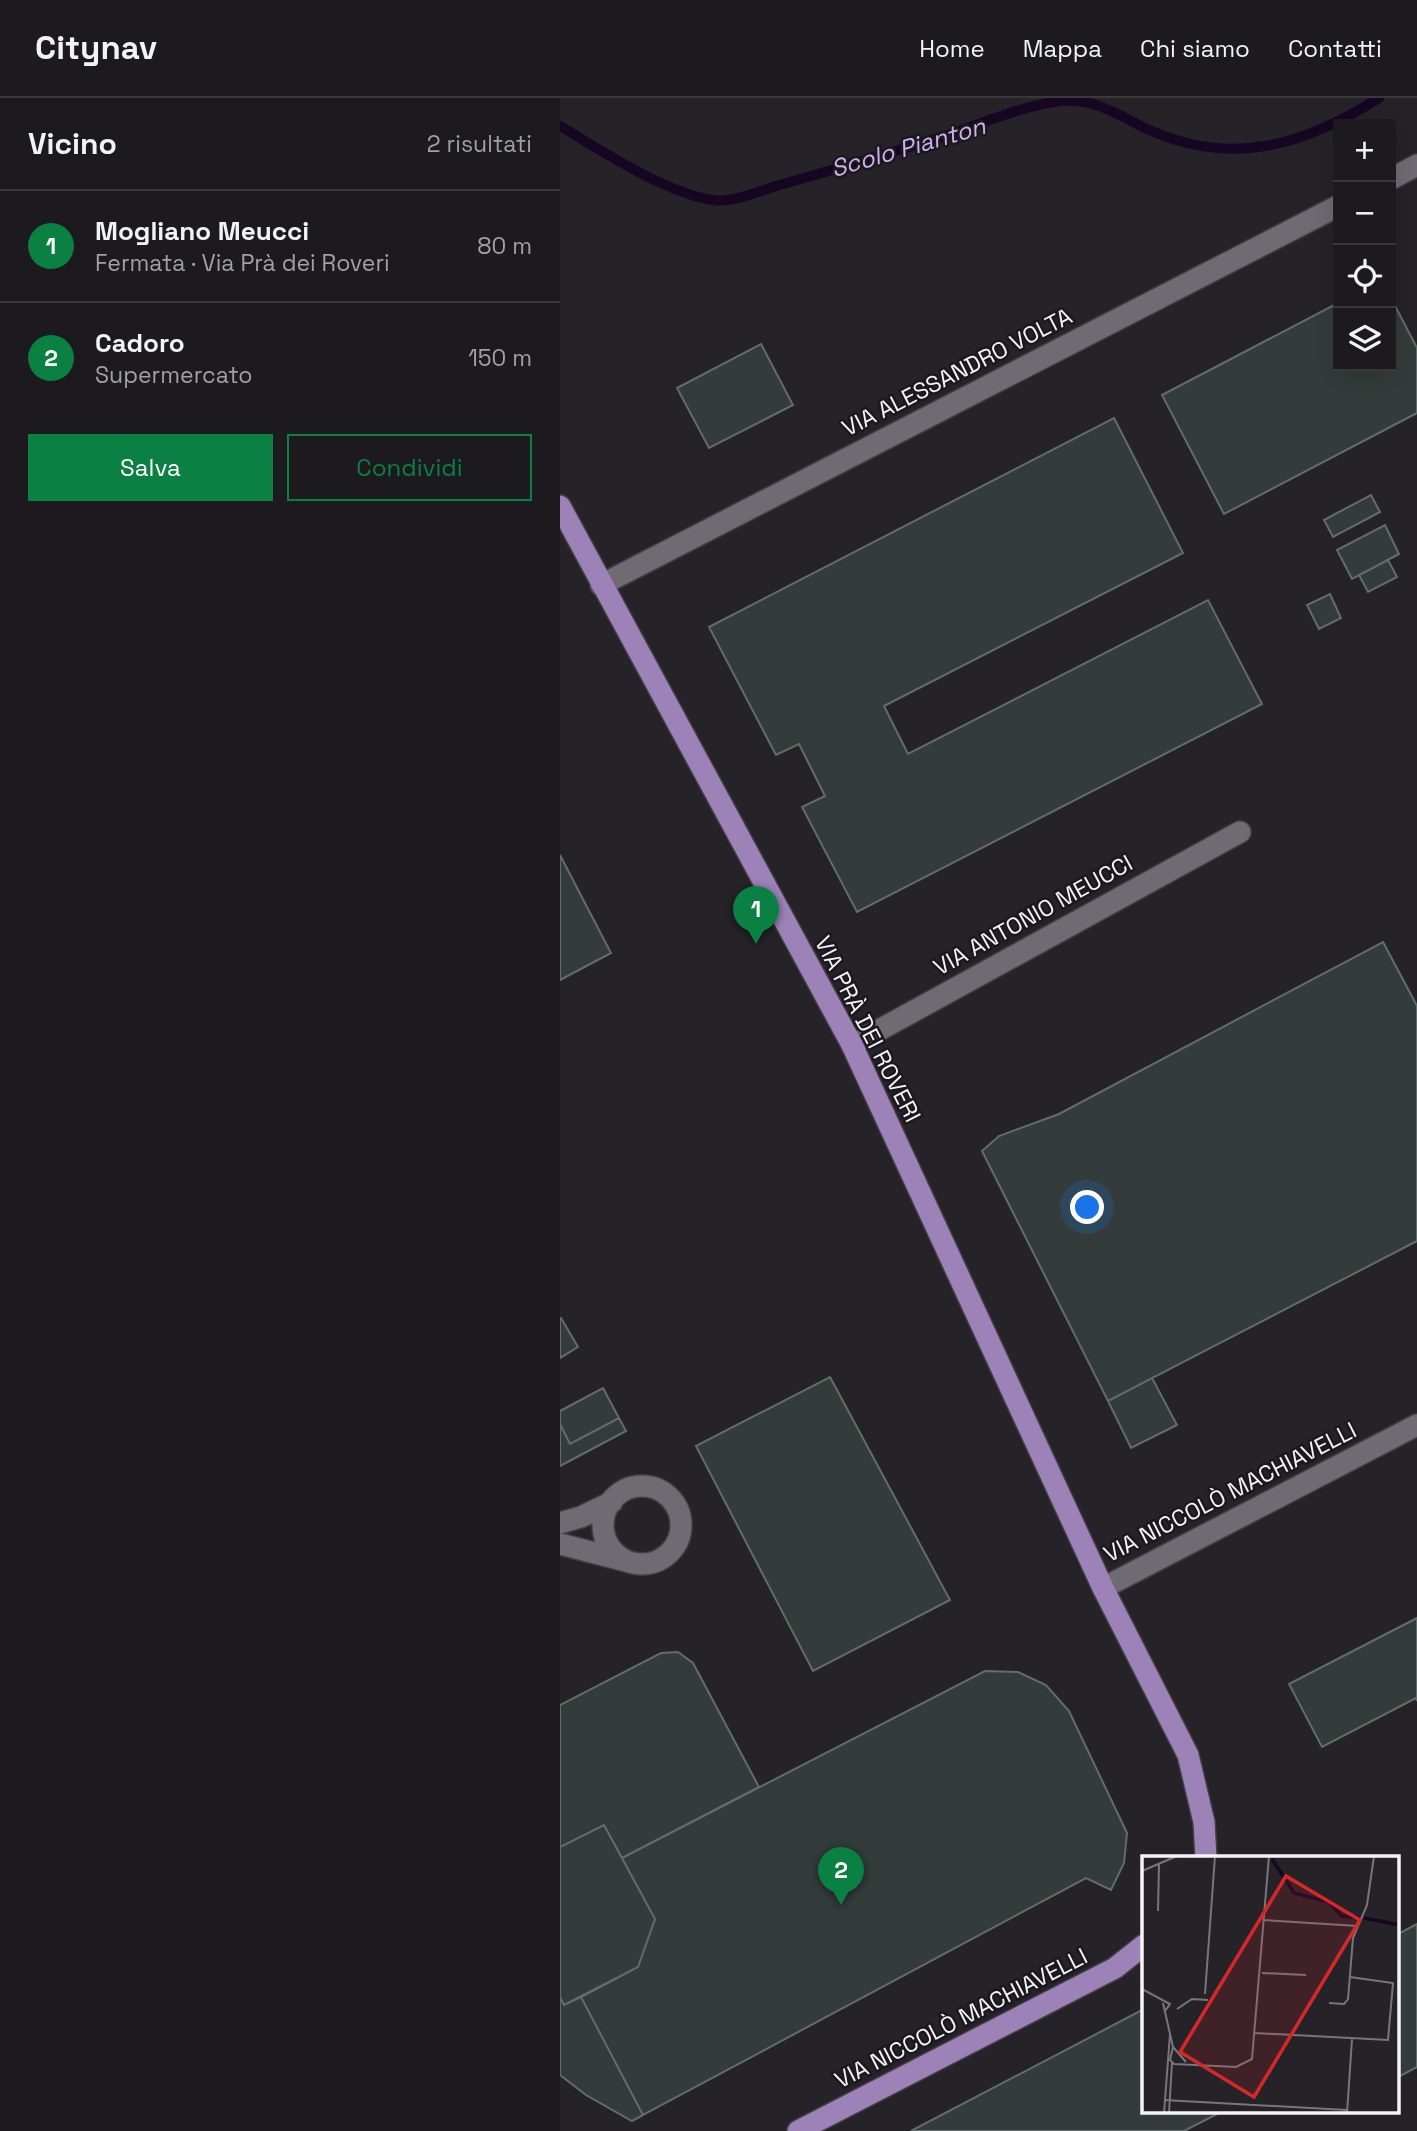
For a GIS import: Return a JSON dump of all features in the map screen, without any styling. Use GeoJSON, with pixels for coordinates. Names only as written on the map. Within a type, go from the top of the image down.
{"type":"FeatureCollection","features":[{"type":"Feature","properties":{"kind":"main road","name":"VIA PRÀ DEI ROVERI"},"geometry":{"type":"LineString","coordinates":[[560,506],[852,1045],[1104,1588]]}},
{"type":"Feature","properties":{"kind":"main road","name":"VIA NICCOLÒ MACHIAVELLI"},"geometry":{"type":"LineString","coordinates":[[1104,1588],[1188,1755],[1204,1822],[1206,1856]]}},
{"type":"Feature","properties":{"kind":"main road","name":"VIA NICCOLÒ MACHIAVELLI"},"geometry":{"type":"LineString","coordinates":[[798,2131],[1115,1968],[1142,1947]]}},
{"type":"Feature","properties":{"kind":"street"},"geometry":{"type":"LineString","coordinates":[[1396,176],[1417,165]]}},
{"type":"Feature","properties":{"kind":"street","name":"VIA ALESSANDRO VOLTA"},"geometry":{"type":"LineString","coordinates":[[601,585],[1333,209]]}},
{"type":"Feature","properties":{"kind":"street","name":"VIA ANTONIO MEUCCI"},"geometry":{"type":"LineString","coordinates":[[852,1045],[1240,832]]}},
{"type":"Feature","properties":{"kind":"street","name":"VIA NICCOLÒ MACHIAVELLI"},"geometry":{"type":"LineString","coordinates":[[1104,1588],[1417,1425]]}},
{"type":"Feature","properties":{"kind":"street"},"geometry":{"type":"LineString","coordinates":[[560,1523],[582,1517],[612,1502],[626,1490],[650,1486],[672,1499],[678,1509],[681,1535],[675,1548],[653,1563],[627,1562],[560,1544]]}},
{"type":"Feature","properties":{"kind":"street"},"geometry":{"type":"LineString","coordinates":[[612,1502],[604,1518],[603,1531],[607,1543],[627,1562]]}},
{"type":"Feature","properties":{"kind":"building"},"geometry":{"type":"Polygon","coordinates":[[[1333,306],[1333,371],[1396,371],[1396,308],[1417,348],[1417,413],[1224,514],[1162,395],[1333,306]]]}},
{"type":"Feature","properties":{"kind":"building"},"geometry":{"type":"Polygon","coordinates":[[[761,344],[793,405],[709,448],[677,388],[761,344]]]}},
{"type":"Feature","properties":{"kind":"building"},"geometry":{"type":"Polygon","coordinates":[[[1114,418],[1183,553],[884,706],[908,754],[1208,600],[1262,704],[857,912],[802,807],[825,796],[799,744],[776,755],[709,627],[1114,418]]]}},
{"type":"Feature","properties":{"kind":"building"},"geometry":{"type":"Polygon","coordinates":[[[1371,495],[1380,512],[1333,537],[1324,520],[1371,495]]]}},
{"type":"Feature","properties":{"kind":"building"},"geometry":{"type":"Polygon","coordinates":[[[1385,525],[1399,554],[1352,579],[1337,550],[1385,525]]]}},
{"type":"Feature","properties":{"kind":"building"},"geometry":{"type":"Polygon","coordinates":[[[1388,560],[1397,577],[1368,592],[1359,575],[1388,560]]]}},
{"type":"Feature","properties":{"kind":"building"},"geometry":{"type":"Polygon","coordinates":[[[1330,594],[1341,618],[1319,629],[1307,605],[1330,594]]]}},
{"type":"Feature","properties":{"kind":"building"},"geometry":{"type":"Polygon","coordinates":[[[560,855],[611,953],[560,980],[560,855]]]}},
{"type":"Feature","properties":{"kind":"building"},"geometry":{"type":"Polygon","coordinates":[[[1383,942],[1417,1006],[1417,1241],[1108,1401],[982,1151],[999,1136],[1059,1114],[1383,942]]]}},
{"type":"Feature","properties":{"kind":"building"},"geometry":{"type":"Polygon","coordinates":[[[560,1319],[578,1347],[560,1358],[560,1319]]]}},
{"type":"Feature","properties":{"kind":"building"},"geometry":{"type":"Polygon","coordinates":[[[830,1377],[950,1600],[813,1671],[696,1446],[830,1377]]]}},
{"type":"Feature","properties":{"kind":"building"},"geometry":{"type":"Polygon","coordinates":[[[1152,1378],[1177,1425],[1131,1448],[1108,1401],[1152,1378]]]}},
{"type":"Feature","properties":{"kind":"building"},"geometry":{"type":"Polygon","coordinates":[[[603,1388],[619,1418],[570,1444],[560,1424],[560,1411],[603,1388]]]}},
{"type":"Feature","properties":{"kind":"building"},"geometry":{"type":"Polygon","coordinates":[[[619,1418],[626,1431],[560,1466],[560,1424],[570,1444],[619,1418]]]}},
{"type":"Feature","properties":{"kind":"building"},"geometry":{"type":"Polygon","coordinates":[[[1417,1618],[1417,1701],[1416,1698],[1322,1747],[1289,1684],[1417,1618]]]}},
{"type":"Feature","properties":{"kind":"building"},"geometry":{"type":"Polygon","coordinates":[[[678,1652],[693,1663],[759,1787],[622,1858],[604,1825],[560,1847],[560,1705],[661,1653],[678,1652]]]}},
{"type":"Feature","properties":{"kind":"building"},"geometry":{"type":"Polygon","coordinates":[[[985,1671],[1018,1672],[1046,1685],[1069,1711],[1127,1833],[1124,1863],[1111,1890],[1086,1878],[643,2115],[581,1997],[638,1967],[655,1919],[622,1858],[985,1671]]]}},
{"type":"Feature","properties":{"kind":"building"},"geometry":{"type":"Polygon","coordinates":[[[604,1825],[655,1919],[638,1967],[564,2005],[560,1997],[560,1847],[604,1825]]]}},
{"type":"Feature","properties":{"kind":"building"},"geometry":{"type":"Polygon","coordinates":[[[1417,1924],[1417,2067],[1399,2076],[1399,1933],[1417,1924]]]}},
{"type":"Feature","properties":{"kind":"building"},"geometry":{"type":"Polygon","coordinates":[[[560,1997],[564,2005],[581,1997],[643,2115],[632,2121],[586,2095],[560,2075],[560,1997]]]}},
{"type":"Feature","properties":{"kind":"building"},"geometry":{"type":"Polygon","coordinates":[[[1142,2010],[1142,2114],[1217,2114],[1184,2131],[911,2131],[1142,2010]]]}},
{"type":"Feature","properties":{"kind":"waterway","name":"Scolo Pianton"},"geometry":{"type":"LineString","coordinates":[[560,126],[654,180],[693,196],[720,201],[930,141],[1019,110],[1048,103],[1085,102],[1105,108],[1176,140],[1207,147],[1236,149],[1294,139],[1322,129],[1379,98]]}},
{"type":"Feature","properties":{"kind":"place","name":"Mogliano Meucci"},"geometry":{"type":"Point","coordinates":[756,944]}},
{"type":"Feature","properties":{"kind":"place","name":"Cadoro"},"geometry":{"type":"Point","coordinates":[841,1905]}}]}
